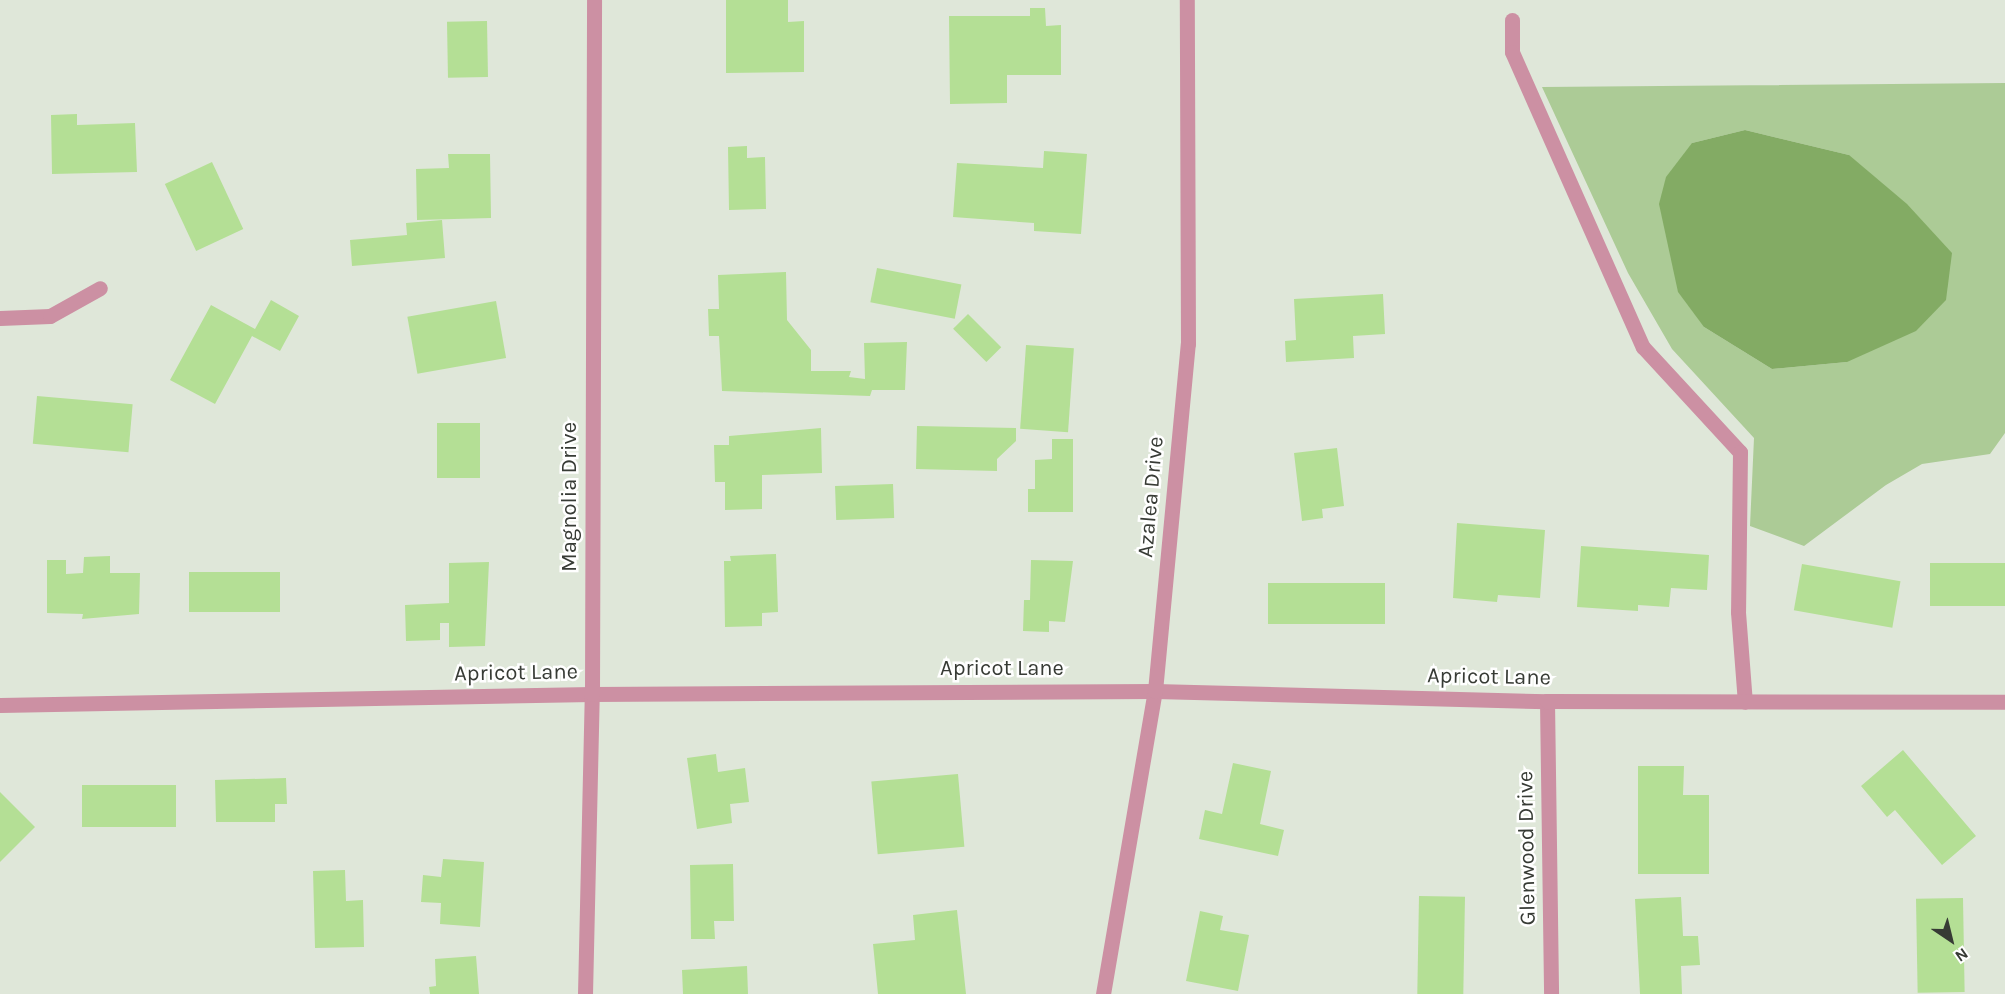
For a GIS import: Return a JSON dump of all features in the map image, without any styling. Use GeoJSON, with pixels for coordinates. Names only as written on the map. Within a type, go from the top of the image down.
{"type":"FeatureCollection","features":[{"type":"Feature","properties":{"kind":"street","name":"Magnolia Drive"},"geometry":{"type":"LineString","coordinates":[[585,994],[592,694],[594,0]]}},
{"type":"Feature","properties":{"kind":"street","name":"Azalea Drive"},"geometry":{"type":"LineString","coordinates":[[1103,994],[1155,691],[1188,344],[1187,0]]}},
{"type":"Feature","properties":{"kind":"street"},"geometry":{"type":"LineString","coordinates":[[1512,20],[1512,52],[1643,347],[1740,452],[1738,612],[1745,702]]}},
{"type":"Feature","properties":{"kind":"street"},"geometry":{"type":"LineString","coordinates":[[0,318],[50,316],[100,288]]}},
{"type":"Feature","properties":{"kind":"street","name":"Apricot Lane"},"geometry":{"type":"LineString","coordinates":[[0,705],[592,694],[1155,691],[1547,701],[2005,702]]}},
{"type":"Feature","properties":{"kind":"street","name":"Glenwood Drive"},"geometry":{"type":"LineString","coordinates":[[1547,701],[1551,994]]}},
{"type":"Feature","properties":{"kind":"shaded area"},"geometry":{"type":"Polygon","coordinates":[[[2005,83],[2005,433],[1990,454],[1922,464],[1886,485],[1804,546],[1750,526],[1754,438],[1672,349],[1628,273],[1542,87],[2005,83]],[[1745,130],[1692,143],[1704,327],[1772,369],[1847,362],[1849,155],[1745,130]]]}},
{"type":"Feature","properties":{"kind":"shaded area"},"geometry":{"type":"Polygon","coordinates":[[[1745,130],[1849,155],[1907,204],[1952,253],[1946,300],[1916,331],[1847,362],[1772,369],[1704,327],[1678,292],[1659,204],[1666,177],[1692,143],[1745,130]]]}},
{"type":"Feature","properties":{"kind":"building"},"geometry":{"type":"Polygon","coordinates":[[[726,0],[788,0],[788,22],[804,21],[804,72],[726,73],[726,0]]]}},
{"type":"Feature","properties":{"kind":"building"},"geometry":{"type":"Polygon","coordinates":[[[1030,8],[1045,8],[1046,26],[1061,25],[1061,75],[1007,75],[1007,103],[950,104],[949,16],[1030,16],[1030,8]]]}},
{"type":"Feature","properties":{"kind":"building"},"geometry":{"type":"Polygon","coordinates":[[[487,21],[488,77],[448,78],[447,22],[487,21]]]}},
{"type":"Feature","properties":{"kind":"building"},"geometry":{"type":"Polygon","coordinates":[[[77,114],[77,125],[135,123],[137,172],[52,174],[51,115],[77,114]]]}},
{"type":"Feature","properties":{"kind":"building"},"geometry":{"type":"Polygon","coordinates":[[[747,146],[747,158],[765,157],[766,209],[729,210],[728,147],[747,146]]]}},
{"type":"Feature","properties":{"kind":"building"},"geometry":{"type":"Polygon","coordinates":[[[1044,151],[1087,154],[1081,234],[1034,231],[1034,223],[953,217],[957,163],[1043,168],[1044,151]]]}},
{"type":"Feature","properties":{"kind":"building"},"geometry":{"type":"Polygon","coordinates":[[[448,154],[490,154],[491,218],[417,220],[416,169],[449,168],[448,154]]]}},
{"type":"Feature","properties":{"kind":"building"},"geometry":{"type":"Polygon","coordinates":[[[212,162],[243,229],[196,251],[165,184],[212,162]]]}},
{"type":"Feature","properties":{"kind":"building"},"geometry":{"type":"Polygon","coordinates":[[[442,220],[445,258],[352,266],[350,240],[407,235],[406,223],[442,220]]]}},
{"type":"Feature","properties":{"kind":"building"},"geometry":{"type":"Polygon","coordinates":[[[877,268],[961,284],[955,319],[870,302],[877,268]]]}},
{"type":"Feature","properties":{"kind":"building"},"geometry":{"type":"Polygon","coordinates":[[[786,272],[787,320],[811,350],[811,371],[851,371],[849,377],[865,379],[864,343],[907,342],[905,390],[872,390],[870,396],[722,391],[719,336],[709,336],[708,309],[719,309],[718,275],[786,272]]]}},
{"type":"Feature","properties":{"kind":"building"},"geometry":{"type":"Polygon","coordinates":[[[1383,294],[1385,334],[1353,336],[1354,358],[1286,362],[1285,341],[1296,340],[1294,299],[1383,294]]]}},
{"type":"Feature","properties":{"kind":"building"},"geometry":{"type":"Polygon","coordinates":[[[271,300],[299,316],[280,351],[252,336],[215,404],[170,380],[211,305],[255,329],[271,300]]]}},
{"type":"Feature","properties":{"kind":"building"},"geometry":{"type":"Polygon","coordinates":[[[496,301],[506,358],[417,374],[407,317],[496,301]]]}},
{"type":"Feature","properties":{"kind":"building"},"geometry":{"type":"Polygon","coordinates":[[[968,314],[1001,347],[986,362],[953,329],[968,314]]]}},
{"type":"Feature","properties":{"kind":"building"},"geometry":{"type":"Polygon","coordinates":[[[1026,345],[1074,348],[1068,432],[1020,429],[1026,345]]]}},
{"type":"Feature","properties":{"kind":"building"},"geometry":{"type":"Polygon","coordinates":[[[37,396],[133,404],[128,452],[33,444],[37,396]]]}},
{"type":"Feature","properties":{"kind":"building"},"geometry":{"type":"Polygon","coordinates":[[[437,423],[480,423],[480,478],[437,478],[437,423]]]}},
{"type":"Feature","properties":{"kind":"building"},"geometry":{"type":"Polygon","coordinates":[[[917,426],[1016,428],[1016,441],[997,459],[997,471],[916,469],[917,426]]]}},
{"type":"Feature","properties":{"kind":"building"},"geometry":{"type":"Polygon","coordinates":[[[821,428],[822,473],[762,475],[762,509],[725,510],[725,482],[715,482],[714,445],[729,445],[729,436],[821,428]]]}},
{"type":"Feature","properties":{"kind":"building"},"geometry":{"type":"Polygon","coordinates":[[[1052,439],[1073,439],[1073,512],[1028,512],[1028,489],[1035,489],[1035,460],[1052,459],[1052,439]]]}},
{"type":"Feature","properties":{"kind":"building"},"geometry":{"type":"Polygon","coordinates":[[[1337,448],[1344,506],[1322,509],[1323,518],[1302,521],[1294,453],[1337,448]]]}},
{"type":"Feature","properties":{"kind":"building"},"geometry":{"type":"Polygon","coordinates":[[[893,484],[894,518],[836,520],[835,486],[893,484]]]}},
{"type":"Feature","properties":{"kind":"building"},"geometry":{"type":"Polygon","coordinates":[[[1457,523],[1545,530],[1540,598],[1498,595],[1497,602],[1453,598],[1457,523]]]}},
{"type":"Feature","properties":{"kind":"building"},"geometry":{"type":"Polygon","coordinates":[[[1581,546],[1709,555],[1707,590],[1671,588],[1669,607],[1638,605],[1638,611],[1577,607],[1581,546]]]}},
{"type":"Feature","properties":{"kind":"building"},"geometry":{"type":"Polygon","coordinates":[[[776,554],[778,612],[762,613],[762,626],[725,627],[724,561],[731,561],[730,556],[776,554]]]}},
{"type":"Feature","properties":{"kind":"building"},"geometry":{"type":"Polygon","coordinates":[[[110,556],[110,573],[140,573],[139,614],[82,619],[83,614],[47,613],[47,560],[66,560],[66,574],[83,573],[84,557],[110,556]]]}},
{"type":"Feature","properties":{"kind":"building"},"geometry":{"type":"Polygon","coordinates":[[[1031,560],[1073,561],[1065,622],[1049,621],[1049,632],[1023,631],[1024,600],[1030,600],[1031,560]]]}},
{"type":"Feature","properties":{"kind":"building"},"geometry":{"type":"Polygon","coordinates":[[[489,562],[485,646],[449,647],[449,623],[440,623],[440,640],[406,641],[405,605],[449,603],[449,563],[489,562]]]}},
{"type":"Feature","properties":{"kind":"building"},"geometry":{"type":"Polygon","coordinates":[[[1930,563],[2005,563],[2005,606],[1930,606],[1930,563]]]}},
{"type":"Feature","properties":{"kind":"building"},"geometry":{"type":"Polygon","coordinates":[[[1802,564],[1900,581],[1892,628],[1794,610],[1802,564]]]}},
{"type":"Feature","properties":{"kind":"building"},"geometry":{"type":"Polygon","coordinates":[[[189,572],[280,572],[280,612],[189,612],[189,572]]]}},
{"type":"Feature","properties":{"kind":"building"},"geometry":{"type":"Polygon","coordinates":[[[1268,583],[1385,583],[1385,624],[1268,624],[1268,583]]]}},
{"type":"Feature","properties":{"kind":"building"},"geometry":{"type":"Polygon","coordinates":[[[1903,750],[1976,836],[1942,865],[1895,810],[1887,817],[1861,786],[1903,750]]]}},
{"type":"Feature","properties":{"kind":"building"},"geometry":{"type":"Polygon","coordinates":[[[716,754],[718,772],[745,768],[749,802],[730,804],[732,823],[697,829],[687,758],[716,754]]]}},
{"type":"Feature","properties":{"kind":"building"},"geometry":{"type":"Polygon","coordinates":[[[1233,763],[1271,771],[1260,824],[1284,830],[1278,856],[1199,839],[1205,810],[1222,814],[1233,763]]]}},
{"type":"Feature","properties":{"kind":"building"},"geometry":{"type":"Polygon","coordinates":[[[1638,766],[1684,766],[1683,795],[1709,795],[1709,874],[1638,874],[1638,766]]]}},
{"type":"Feature","properties":{"kind":"building"},"geometry":{"type":"Polygon","coordinates":[[[958,774],[964,847],[878,854],[871,782],[958,774]]]}},
{"type":"Feature","properties":{"kind":"building"},"geometry":{"type":"Polygon","coordinates":[[[286,778],[287,804],[275,804],[275,822],[216,822],[215,780],[286,778]]]}},
{"type":"Feature","properties":{"kind":"building"},"geometry":{"type":"Polygon","coordinates":[[[82,785],[176,785],[176,827],[82,827],[82,785]]]}},
{"type":"Feature","properties":{"kind":"building"},"geometry":{"type":"Polygon","coordinates":[[[0,792],[35,827],[0,862],[0,792]]]}},
{"type":"Feature","properties":{"kind":"building"},"geometry":{"type":"Polygon","coordinates":[[[443,859],[484,862],[480,927],[440,924],[441,903],[421,902],[423,875],[441,877],[443,859]]]}},
{"type":"Feature","properties":{"kind":"building"},"geometry":{"type":"Polygon","coordinates":[[[733,864],[734,921],[714,921],[715,939],[691,939],[690,865],[733,864]]]}},
{"type":"Feature","properties":{"kind":"building"},"geometry":{"type":"Polygon","coordinates":[[[345,870],[346,901],[363,900],[364,947],[315,948],[313,871],[345,870]]]}},
{"type":"Feature","properties":{"kind":"building"},"geometry":{"type":"Polygon","coordinates":[[[1419,896],[1465,897],[1463,994],[1417,994],[1419,896]]]}},
{"type":"Feature","properties":{"kind":"building"},"geometry":{"type":"Polygon","coordinates":[[[1681,897],[1683,936],[1698,936],[1700,965],[1681,966],[1682,994],[1640,994],[1635,899],[1681,897]]]}},
{"type":"Feature","properties":{"kind":"building"},"geometry":{"type":"Polygon","coordinates":[[[1963,898],[1965,992],[1918,993],[1916,899],[1963,898]]]}},
{"type":"Feature","properties":{"kind":"building"},"geometry":{"type":"Polygon","coordinates":[[[957,910],[966,994],[878,994],[873,944],[915,940],[913,915],[957,910]]]}},
{"type":"Feature","properties":{"kind":"building"},"geometry":{"type":"Polygon","coordinates":[[[1200,911],[1223,916],[1220,930],[1249,935],[1238,991],[1186,981],[1200,911]]]}},
{"type":"Feature","properties":{"kind":"building"},"geometry":{"type":"Polygon","coordinates":[[[476,956],[479,994],[430,994],[429,987],[436,986],[435,959],[476,956]]]}},
{"type":"Feature","properties":{"kind":"building"},"geometry":{"type":"Polygon","coordinates":[[[747,966],[748,994],[683,994],[682,970],[747,966]]]}}]}
